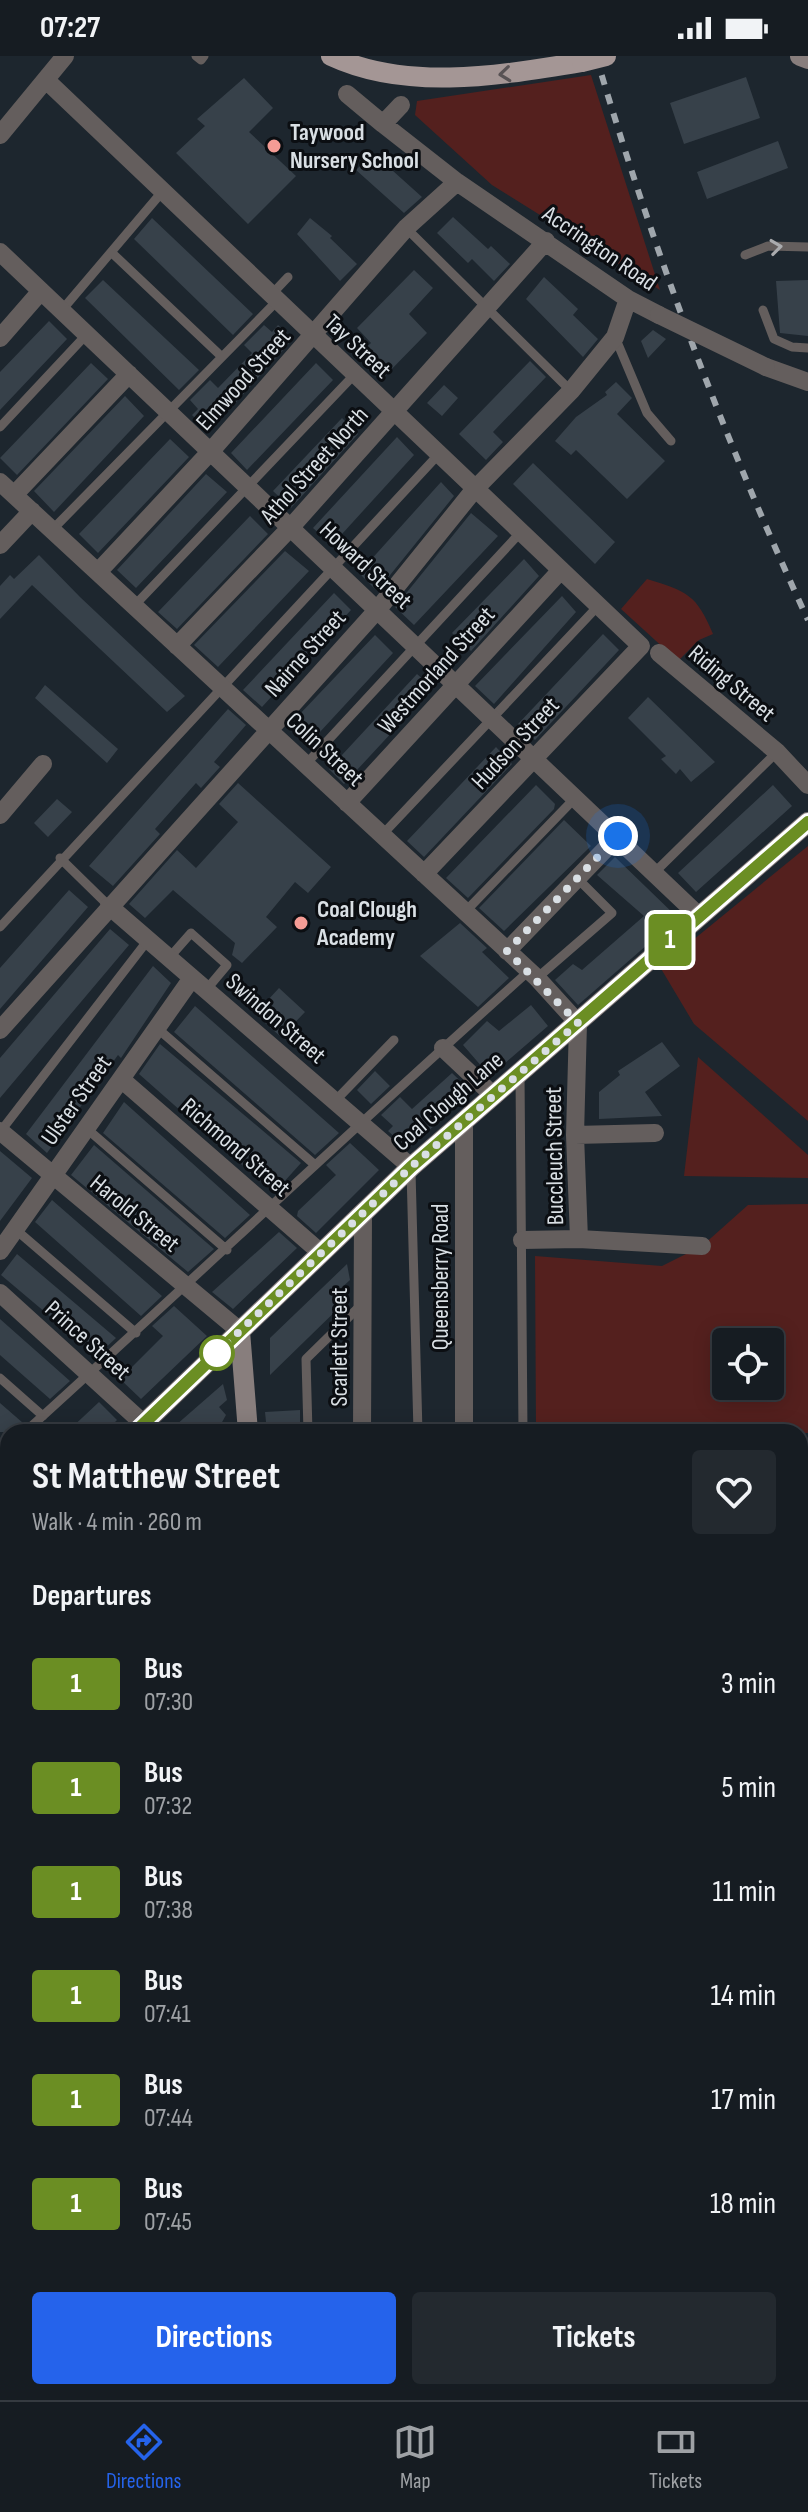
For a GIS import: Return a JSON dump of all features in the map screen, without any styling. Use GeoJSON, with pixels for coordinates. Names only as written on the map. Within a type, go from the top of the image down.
{"type":"FeatureCollection","features":[{"type":"Feature","properties":{"kind":"main road"},"geometry":{"type":"LineString","coordinates":[[331,56],[390,74],[436,78],[500,75],[606,56]]}},
{"type":"Feature","properties":{"kind":"main road"},"geometry":{"type":"LineString","coordinates":[[800,56],[808,59]]}},
{"type":"Feature","properties":{"kind":"main road","name":"Coal Clough Lane"},"geometry":{"type":"LineString","coordinates":[[240,1331],[411,1167],[808,822]]}},
{"type":"Feature","properties":{"kind":"main road"},"geometry":{"type":"LineString","coordinates":[[240,1331],[246,1424]]}},
{"type":"Feature","properties":{"kind":"street"},"geometry":{"type":"LineString","coordinates":[[0,135],[65,56]]}},
{"type":"Feature","properties":{"kind":"street","name":"Tay Street"},"geometry":{"type":"LineString","coordinates":[[46,80],[312,337],[641,646]]}},
{"type":"Feature","properties":{"kind":"street","name":"Accrington Road"},"geometry":{"type":"LineString","coordinates":[[347,94],[457,182],[628,299],[766,367],[808,382]]}},
{"type":"Feature","properties":{"kind":"street"},"geometry":{"type":"LineString","coordinates":[[383,124],[401,105]]}},
{"type":"Feature","properties":{"kind":"street","name":"Elmwood Street"},"geometry":{"type":"LineString","coordinates":[[98,572],[211,451],[406,228],[457,182]]}},
{"type":"Feature","properties":{"kind":"street","name":"Athol Street North"},"geometry":{"type":"LineString","coordinates":[[177,646],[291,527],[546,241]]}},
{"type":"Feature","properties":{"kind":"street","name":"Howard Street"},"geometry":{"type":"LineString","coordinates":[[0,252],[698,915]]}},
{"type":"Feature","properties":{"kind":"street"},"geometry":{"type":"LineString","coordinates":[[0,338],[41,291]]}},
{"type":"Feature","properties":{"kind":"street","name":"Nairne Street"},"geometry":{"type":"LineString","coordinates":[[0,1030],[378,609],[474,490],[571,391],[615,337],[628,299]]}},
{"type":"Feature","properties":{"kind":"street"},"geometry":{"type":"LineString","coordinates":[[14,495],[129,374]]}},
{"type":"Feature","properties":{"kind":"street","name":"Colin Street"},"geometry":{"type":"LineString","coordinates":[[0,482],[533,974],[578,1023]]}},
{"type":"Feature","properties":{"kind":"street"},"geometry":{"type":"LineString","coordinates":[[0,545],[32,511]]}},
{"type":"Feature","properties":{"kind":"street","name":"Westmorland Street"},"geometry":{"type":"LineString","coordinates":[[347,803],[561,570]]}},
{"type":"Feature","properties":{"kind":"street","name":"Hudson Street"},"geometry":{"type":"LineString","coordinates":[[424,874],[641,646]]}},
{"type":"Feature","properties":{"kind":"street","name":"Riding Street"},"geometry":{"type":"LineString","coordinates":[[659,653],[777,752],[808,785]]}},
{"type":"Feature","properties":{"kind":"street"},"geometry":{"type":"LineString","coordinates":[[0,815],[43,764]]}},
{"type":"Feature","properties":{"kind":"street"},"geometry":{"type":"LineString","coordinates":[[507,951],[618,836]]}},
{"type":"Feature","properties":{"kind":"street","name":"Swindon Street"},"geometry":{"type":"LineString","coordinates":[[109,906],[411,1167]]}},
{"type":"Feature","properties":{"kind":"street","name":"Ulster Street"},"geometry":{"type":"LineString","coordinates":[[0,1251],[157,1028],[199,984]]}},
{"type":"Feature","properties":{"kind":"street","name":"Buccleuch Street"},"geometry":{"type":"LineString","coordinates":[[578,1023],[575,1135],[579,1239]]}},
{"type":"Feature","properties":{"kind":"street"},"geometry":{"type":"LineString","coordinates":[[443,1048],[494,1096]]}},
{"type":"Feature","properties":{"kind":"street","name":"Richmond Street"},"geometry":{"type":"LineString","coordinates":[[121,1079],[320,1252]]}},
{"type":"Feature","properties":{"kind":"street","name":"Queensberry Road"},"geometry":{"type":"LineString","coordinates":[[464,1122],[464,1424]]}},
{"type":"Feature","properties":{"kind":"street","name":"Harold Street"},"geometry":{"type":"LineString","coordinates":[[0,1132],[240,1331]]}},
{"type":"Feature","properties":{"kind":"street"},"geometry":{"type":"LineString","coordinates":[[575,1135],[655,1133]]}},
{"type":"Feature","properties":{"kind":"street","name":"Scarlett Street"},"geometry":{"type":"LineString","coordinates":[[362,1424],[363,1215]]}},
{"type":"Feature","properties":{"kind":"street"},"geometry":{"type":"LineString","coordinates":[[522,1240],[579,1239],[702,1246]]}},
{"type":"Feature","properties":{"kind":"street","name":"Prince Street"},"geometry":{"type":"LineString","coordinates":[[0,1293],[89,1374],[136,1424]]}},
{"type":"Feature","properties":{"kind":"street","name":"Coal Clough Lane"},"geometry":{"type":"LineString","coordinates":[[144,1424],[240,1331]]}},
{"type":"Feature","properties":{"kind":"lane"},"geometry":{"type":"LineString","coordinates":[[62,310],[162,192]]}},
{"type":"Feature","properties":{"kind":"lane"},"geometry":{"type":"LineString","coordinates":[[406,228],[571,391]]}},
{"type":"Feature","properties":{"kind":"lane"},"geometry":{"type":"LineString","coordinates":[[745,255],[768,246],[808,247]]}},
{"type":"Feature","properties":{"kind":"lane"},"geometry":{"type":"LineString","coordinates":[[111,252],[222,357]]}},
{"type":"Feature","properties":{"kind":"lane"},"geometry":{"type":"LineString","coordinates":[[52,530],[222,357],[274,298],[288,277]]}},
{"type":"Feature","properties":{"kind":"lane"},"geometry":{"type":"LineString","coordinates":[[763,310],[774,339],[792,347],[808,348]]}},
{"type":"Feature","properties":{"kind":"lane"},"geometry":{"type":"LineString","coordinates":[[0,427],[87,334]]}},
{"type":"Feature","properties":{"kind":"lane"},"geometry":{"type":"LineString","coordinates":[[615,337],[647,413],[671,441]]}},
{"type":"Feature","properties":{"kind":"lane"},"geometry":{"type":"LineString","coordinates":[[134,606],[354,375]]}},
{"type":"Feature","properties":{"kind":"lane"},"geometry":{"type":"LineString","coordinates":[[0,927],[60,858],[438,455]]}},
{"type":"Feature","properties":{"kind":"lane"},"geometry":{"type":"LineString","coordinates":[[306,764],[520,533]]}},
{"type":"Feature","properties":{"kind":"lane"},"geometry":{"type":"LineString","coordinates":[[382,835],[599,605]]}},
{"type":"Feature","properties":{"kind":"lane"},"geometry":{"type":"LineString","coordinates":[[655,872],[777,752]]}},
{"type":"Feature","properties":{"kind":"lane"},"geometry":{"type":"LineString","coordinates":[[465,912],[576,797]]}},
{"type":"Feature","properties":{"kind":"lane"},"geometry":{"type":"LineString","coordinates":[[60,858],[109,906]]}},
{"type":"Feature","properties":{"kind":"lane"},"geometry":{"type":"LineString","coordinates":[[34,1424],[227,1250],[359,1122],[443,1048],[612,913],[577,878]]}},
{"type":"Feature","properties":{"kind":"lane"},"geometry":{"type":"LineString","coordinates":[[169,958],[191,933],[227,965],[199,984]]}},
{"type":"Feature","properties":{"kind":"lane"},"geometry":{"type":"LineString","coordinates":[[0,1132],[148,940]]}},
{"type":"Feature","properties":{"kind":"lane"},"geometry":{"type":"LineString","coordinates":[[157,1028],[315,1165]]}},
{"type":"Feature","properties":{"kind":"lane"},"geometry":{"type":"LineString","coordinates":[[335,1101],[394,1040]]}},
{"type":"Feature","properties":{"kind":"lane"},"geometry":{"type":"LineString","coordinates":[[520,1073],[523,1424]]}},
{"type":"Feature","properties":{"kind":"lane"},"geometry":{"type":"LineString","coordinates":[[86,1128],[227,1250]]}},
{"type":"Feature","properties":{"kind":"lane"},"geometry":{"type":"LineString","coordinates":[[411,1167],[418,1424]]}},
{"type":"Feature","properties":{"kind":"lane"},"geometry":{"type":"LineString","coordinates":[[15,1229],[136,1333]]}},
{"type":"Feature","properties":{"kind":"lane"},"geometry":{"type":"LineString","coordinates":[[308,1424],[306,1359],[363,1303]]}},
{"type":"Feature","properties":{"kind":"lane"},"geometry":{"type":"LineString","coordinates":[[0,1378],[43,1416]]}},
{"type":"Feature","properties":{"kind":"shaded area"},"geometry":{"type":"Polygon","coordinates":[[[591,75],[660,290],[492,185],[415,115],[417,101],[591,75]]]}},
{"type":"Feature","properties":{"kind":"shaded area"},"geometry":{"type":"Polygon","coordinates":[[[647,579],[689,596],[702,611],[713,634],[699,640],[678,661],[621,609],[647,579]]]}},
{"type":"Feature","properties":{"kind":"shaded area"},"geometry":{"type":"Polygon","coordinates":[[[808,846],[808,1121],[694,1024],[660,967],[808,846]]]}},
{"type":"Feature","properties":{"kind":"shaded area"},"geometry":{"type":"Polygon","coordinates":[[[698,1057],[808,1155],[808,1178],[684,1176],[698,1057]]]}},
{"type":"Feature","properties":{"kind":"shaded area"},"geometry":{"type":"Polygon","coordinates":[[[808,1204],[808,1424],[536,1424],[535,1256],[662,1266],[702,1246],[748,1205],[808,1204]]]}},
{"type":"Feature","properties":{"kind":"building"},"geometry":{"type":"Polygon","coordinates":[[[746,77],[760,118],[684,144],[670,103],[746,77]]]}},
{"type":"Feature","properties":{"kind":"building"},"geometry":{"type":"Polygon","coordinates":[[[244,78],[273,108],[249,132],[296,176],[248,224],[176,153],[205,126],[197,119],[244,78]]]}},
{"type":"Feature","properties":{"kind":"building"},"geometry":{"type":"Polygon","coordinates":[[[778,141],[788,168],[707,199],[697,172],[778,141]]]}},
{"type":"Feature","properties":{"kind":"building"},"geometry":{"type":"Polygon","coordinates":[[[373,153],[422,197],[404,213],[356,170],[373,153]]]}},
{"type":"Feature","properties":{"kind":"building"},"geometry":{"type":"Polygon","coordinates":[[[453,217],[488,249],[491,246],[510,264],[494,281],[472,259],[468,263],[437,233],[453,217]]]}},
{"type":"Feature","properties":{"kind":"building"},"geometry":{"type":"Polygon","coordinates":[[[152,218],[253,314],[233,335],[134,239],[152,218]]]}},
{"type":"Feature","properties":{"kind":"building"},"geometry":{"type":"Polygon","coordinates":[[[310,218],[332,236],[330,238],[357,264],[340,281],[297,234],[310,218]]]}},
{"type":"Feature","properties":{"kind":"building"},"geometry":{"type":"Polygon","coordinates":[[[414,270],[433,288],[409,314],[427,333],[383,378],[359,354],[371,343],[357,328],[414,270]]]}},
{"type":"Feature","properties":{"kind":"building"},"geometry":{"type":"Polygon","coordinates":[[[544,277],[578,309],[573,315],[598,339],[583,357],[526,299],[544,277]]]}},
{"type":"Feature","properties":{"kind":"building"},"geometry":{"type":"Polygon","coordinates":[[[103,280],[199,370],[179,390],[85,298],[103,280]]]}},
{"type":"Feature","properties":{"kind":"building"},"geometry":{"type":"Polygon","coordinates":[[[808,280],[808,336],[780,333],[776,281],[808,280]]]}},
{"type":"Feature","properties":{"kind":"building"},"geometry":{"type":"Polygon","coordinates":[[[49,321],[67,339],[0,410],[0,372],[49,321]]]}},
{"type":"Feature","properties":{"kind":"building"},"geometry":{"type":"Polygon","coordinates":[[[264,325],[272,332],[278,325],[293,339],[209,432],[192,415],[198,409],[190,400],[210,380],[218,388],[252,353],[244,345],[264,325]]]}},
{"type":"Feature","properties":{"kind":"building"},"geometry":{"type":"Polygon","coordinates":[[[653,330],[666,339],[648,358],[641,341],[653,330]]]}},
{"type":"Feature","properties":{"kind":"building"},"geometry":{"type":"Polygon","coordinates":[[[530,361],[546,377],[493,432],[503,442],[486,460],[459,434],[530,361]]]}},
{"type":"Feature","properties":{"kind":"building"},"geometry":{"type":"Polygon","coordinates":[[[91,363],[108,379],[17,475],[0,458],[91,363]]]}},
{"type":"Feature","properties":{"kind":"building"},"geometry":{"type":"Polygon","coordinates":[[[316,363],[333,380],[247,470],[231,453],[316,363]]]}},
{"type":"Feature","properties":{"kind":"building"},"geometry":{"type":"Polygon","coordinates":[[[616,382],[632,398],[617,414],[665,461],[627,499],[576,450],[571,455],[555,441],[576,417],[607,395],[605,392],[616,382]]]}},
{"type":"Feature","properties":{"kind":"building"},"geometry":{"type":"Polygon","coordinates":[[[444,385],[458,398],[442,416],[427,403],[444,385]]]}},
{"type":"Feature","properties":{"kind":"building"},"geometry":{"type":"Polygon","coordinates":[[[125,396],[144,416],[54,512],[34,491],[125,396]]]}},
{"type":"Feature","properties":{"kind":"building"},"geometry":{"type":"Polygon","coordinates":[[[342,418],[358,434],[291,508],[273,491],[342,418]]]}},
{"type":"Feature","properties":{"kind":"building"},"geometry":{"type":"Polygon","coordinates":[[[397,437],[414,455],[332,545],[313,528],[397,437]]]}},
{"type":"Feature","properties":{"kind":"building"},"geometry":{"type":"Polygon","coordinates":[[[170,439],[189,457],[98,553],[79,534],[170,439]]]}},
{"type":"Feature","properties":{"kind":"building"},"geometry":{"type":"Polygon","coordinates":[[[533,463],[615,542],[595,564],[513,484],[533,463]]]}},
{"type":"Feature","properties":{"kind":"building"},"geometry":{"type":"Polygon","coordinates":[[[206,474],[227,492],[136,588],[117,570],[206,474]]]}},
{"type":"Feature","properties":{"kind":"building"},"geometry":{"type":"Polygon","coordinates":[[[441,482],[454,496],[378,590],[375,589],[359,573],[441,482]]]}},
{"type":"Feature","properties":{"kind":"building"},"geometry":{"type":"Polygon","coordinates":[[[471,513],[498,536],[414,625],[395,607],[471,513]]]}},
{"type":"Feature","properties":{"kind":"building"},"geometry":{"type":"Polygon","coordinates":[[[250,516],[268,534],[177,629],[158,612],[250,516]]]}},
{"type":"Feature","properties":{"kind":"building"},"geometry":{"type":"Polygon","coordinates":[[[285,551],[309,571],[218,667],[194,645],[285,551]]]}},
{"type":"Feature","properties":{"kind":"building"},"geometry":{"type":"Polygon","coordinates":[[[39,555],[185,696],[167,712],[32,585],[0,619],[0,586],[10,575],[14,579],[39,555]]]}},
{"type":"Feature","properties":{"kind":"building"},"geometry":{"type":"Polygon","coordinates":[[[524,559],[539,576],[471,651],[452,633],[524,559]]]}},
{"type":"Feature","properties":{"kind":"building"},"geometry":{"type":"Polygon","coordinates":[[[334,593],[351,610],[262,707],[243,690],[334,593]]]}},
{"type":"Feature","properties":{"kind":"building"},"geometry":{"type":"Polygon","coordinates":[[[562,596],[576,612],[494,704],[475,686],[562,596]]]}},
{"type":"Feature","properties":{"kind":"building"},"geometry":{"type":"Polygon","coordinates":[[[603,634],[619,650],[535,740],[518,724],[603,634]]]}},
{"type":"Feature","properties":{"kind":"building"},"geometry":{"type":"Polygon","coordinates":[[[375,635],[393,653],[319,733],[298,716],[375,635]]]}},
{"type":"Feature","properties":{"kind":"building"},"geometry":{"type":"Polygon","coordinates":[[[417,674],[433,688],[344,784],[329,769],[417,674]]]}},
{"type":"Feature","properties":{"kind":"building"},"geometry":{"type":"Polygon","coordinates":[[[45,685],[118,749],[107,763],[35,698],[45,685]]]}},
{"type":"Feature","properties":{"kind":"building"},"geometry":{"type":"Polygon","coordinates":[[[648,697],[715,762],[691,782],[680,769],[676,774],[661,759],[666,756],[628,718],[648,697]]]}},
{"type":"Feature","properties":{"kind":"building"},"geometry":{"type":"Polygon","coordinates":[[[228,709],[246,725],[214,762],[220,767],[201,788],[196,783],[155,829],[160,834],[113,886],[89,866],[228,709]]]}},
{"type":"Feature","properties":{"kind":"building"},"geometry":{"type":"Polygon","coordinates":[[[496,747],[512,764],[424,857],[407,841],[496,747]]]}},
{"type":"Feature","properties":{"kind":"building"},"geometry":{"type":"Polygon","coordinates":[[[238,783],[331,867],[308,893],[295,882],[266,917],[277,927],[242,963],[232,955],[235,943],[173,890],[145,918],[129,904],[177,850],[196,868],[238,822],[219,804],[238,783]]]}},
{"type":"Feature","properties":{"kind":"building"},"geometry":{"type":"Polygon","coordinates":[[[536,785],[555,804],[554,809],[468,898],[446,878],[536,785]]]}},
{"type":"Feature","properties":{"kind":"building"},"geometry":{"type":"Polygon","coordinates":[[[773,785],[792,806],[696,892],[678,873],[773,785]]]}},
{"type":"Feature","properties":{"kind":"building"},"geometry":{"type":"Polygon","coordinates":[[[57,799],[72,812],[48,837],[34,823],[57,799]]]}},
{"type":"Feature","properties":{"kind":"building"},"geometry":{"type":"Polygon","coordinates":[[[564,820],[591,846],[504,931],[479,908],[564,820]]]}},
{"type":"Feature","properties":{"kind":"building"},"geometry":{"type":"Polygon","coordinates":[[[615,857],[678,918],[578,1005],[555,980],[573,964],[582,970],[644,916],[597,875],[615,857]]]}},
{"type":"Feature","properties":{"kind":"building"},"geometry":{"type":"Polygon","coordinates":[[[69,890],[88,907],[0,1009],[0,968],[69,890]]]}},
{"type":"Feature","properties":{"kind":"building"},"geometry":{"type":"Polygon","coordinates":[[[460,923],[487,948],[482,952],[509,978],[478,1007],[420,956],[460,923]]]}},
{"type":"Feature","properties":{"kind":"building"},"geometry":{"type":"Polygon","coordinates":[[[110,929],[129,945],[0,1098],[0,1058],[110,929]]]}},
{"type":"Feature","properties":{"kind":"building"},"geometry":{"type":"Polygon","coordinates":[[[153,966],[171,983],[121,1058],[118,1055],[47,1153],[26,1134],[153,966]]]}},
{"type":"Feature","properties":{"kind":"building"},"geometry":{"type":"Polygon","coordinates":[[[279,988],[305,1012],[281,1037],[255,1014],[279,988]]]}},
{"type":"Feature","properties":{"kind":"building"},"geometry":{"type":"Polygon","coordinates":[[[531,1005],[548,1026],[490,1076],[463,1045],[487,1021],[499,1031],[531,1005]]]}},
{"type":"Feature","properties":{"kind":"building"},"geometry":{"type":"Polygon","coordinates":[[[195,1006],[339,1133],[315,1155],[174,1032],[195,1006]]]}},
{"type":"Feature","properties":{"kind":"building"},"geometry":{"type":"Polygon","coordinates":[[[662,1042],[680,1066],[645,1092],[662,1116],[599,1119],[599,1092],[620,1075],[618,1071],[662,1042]]]}},
{"type":"Feature","properties":{"kind":"building"},"geometry":{"type":"Polygon","coordinates":[[[160,1044],[301,1163],[274,1193],[139,1074],[160,1044]]]}},
{"type":"Feature","properties":{"kind":"building"},"geometry":{"type":"Polygon","coordinates":[[[375,1071],[390,1086],[371,1104],[357,1090],[375,1071]]]}},
{"type":"Feature","properties":{"kind":"building"},"geometry":{"type":"Polygon","coordinates":[[[452,1073],[472,1092],[408,1149],[388,1131],[393,1126],[381,1115],[400,1097],[412,1109],[452,1073]]]}},
{"type":"Feature","properties":{"kind":"building"},"geometry":{"type":"Polygon","coordinates":[[[124,1102],[250,1215],[225,1238],[103,1133],[124,1102]]]}},
{"type":"Feature","properties":{"kind":"building"},"geometry":{"type":"Polygon","coordinates":[[[350,1143],[379,1170],[316,1233],[297,1216],[298,1211],[336,1175],[326,1165],[350,1143]]]}},
{"type":"Feature","properties":{"kind":"building"},"geometry":{"type":"Polygon","coordinates":[[[94,1145],[214,1249],[188,1272],[71,1175],[94,1145]]]}},
{"type":"Feature","properties":{"kind":"building"},"geometry":{"type":"Polygon","coordinates":[[[0,1151],[32,1178],[0,1221],[0,1151]]]}},
{"type":"Feature","properties":{"kind":"building"},"geometry":{"type":"Polygon","coordinates":[[[52,1200],[162,1296],[141,1316],[35,1222],[52,1200]]]}},
{"type":"Feature","properties":{"kind":"building"},"geometry":{"type":"Polygon","coordinates":[[[279,1232],[297,1248],[233,1309],[212,1292],[279,1232]]]}},
{"type":"Feature","properties":{"kind":"building"},"geometry":{"type":"Polygon","coordinates":[[[17,1254],[116,1338],[97,1356],[1,1275],[17,1254]]]}},
{"type":"Feature","properties":{"kind":"building"},"geometry":{"type":"Polygon","coordinates":[[[347,1264],[350,1280],[338,1291],[347,1300],[270,1375],[270,1338],[347,1264]]]}},
{"type":"Feature","properties":{"kind":"building"},"geometry":{"type":"Polygon","coordinates":[[[174,1306],[207,1336],[141,1399],[120,1379],[163,1336],[152,1326],[174,1306]]]}},
{"type":"Feature","properties":{"kind":"building"},"geometry":{"type":"Polygon","coordinates":[[[0,1319],[70,1381],[50,1399],[0,1355],[0,1319]]]}},
{"type":"Feature","properties":{"kind":"building"},"geometry":{"type":"Polygon","coordinates":[[[223,1384],[227,1400],[219,1407],[226,1415],[221,1424],[177,1424],[223,1384]]]}},
{"type":"Feature","properties":{"kind":"building"},"geometry":{"type":"Polygon","coordinates":[[[99,1402],[117,1420],[113,1424],[76,1424],[99,1402]]]}},
{"type":"Feature","properties":{"kind":"building"},"geometry":{"type":"Polygon","coordinates":[[[0,1403],[23,1423],[22,1424],[0,1424],[0,1403]]]}},
{"type":"Feature","properties":{"kind":"building"},"geometry":{"type":"Polygon","coordinates":[[[300,1410],[300,1424],[266,1424],[265,1412],[300,1410]]]}},
{"type":"Feature","properties":{"kind":"railway"},"geometry":{"type":"LineString","coordinates":[[596,56],[641,200],[692,342],[747,482],[808,620]]}},
{"type":"Feature","properties":{"kind":"bus line","name":"1"},"geometry":{"type":"LineString","coordinates":[[143,1424],[411,1167],[808,822]]}},
{"type":"Feature","properties":{"kind":"place","name":"Taywood Nursery School"},"geometry":{"type":"Point","coordinates":[274,146]}},
{"type":"Feature","properties":{"kind":"place","name":"Coal Clough Academy"},"geometry":{"type":"Point","coordinates":[301,923]}},
{"type":"Feature","properties":{"kind":"route"},"geometry":{"type":"LineString","coordinates":[[217,1353],[411,1167],[578,1023],[537,978],[507,951],[618,836]]}}]}
